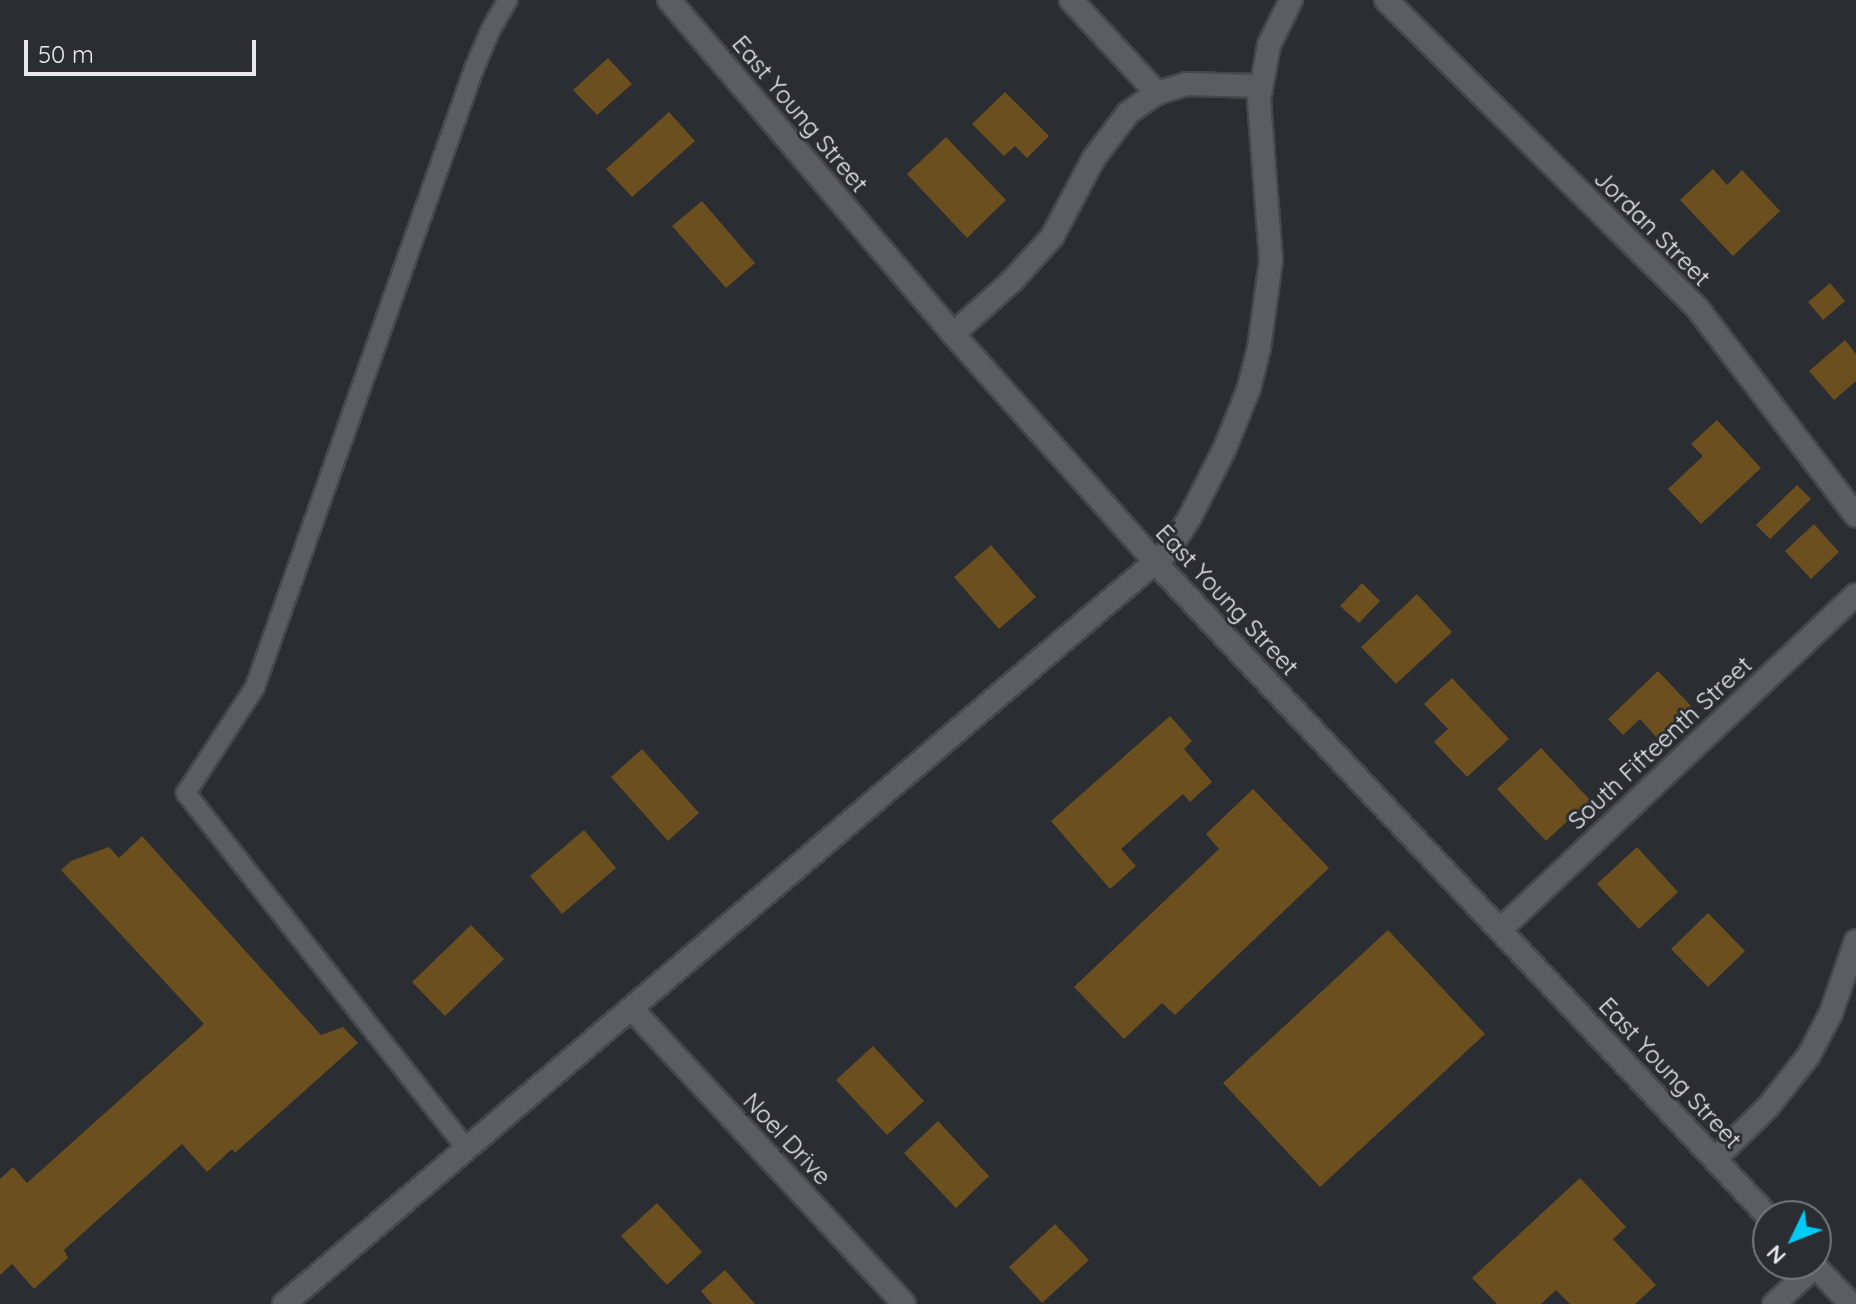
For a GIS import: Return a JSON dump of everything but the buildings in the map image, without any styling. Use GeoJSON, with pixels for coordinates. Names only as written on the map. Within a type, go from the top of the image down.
{"type":"FeatureCollection","features":[{"type":"Feature","properties":{"kind":"street","name":"East Young Street"},"geometry":{"type":"LineString","coordinates":[[669,0],[953,334],[1156,563],[1753,1200]]}},
{"type":"Feature","properties":{"kind":"street"},"geometry":{"type":"LineString","coordinates":[[1071,0],[1157,93]]}},
{"type":"Feature","properties":{"kind":"street"},"geometry":{"type":"LineString","coordinates":[[284,1304],[1156,563],[1189,519],[1225,448],[1249,388],[1259,348],[1271,260],[1260,132],[1261,86],[1269,45],[1291,0]]}},
{"type":"Feature","properties":{"kind":"street","name":"Jordan Street"},"geometry":{"type":"LineString","coordinates":[[1386,0],[1698,309],[1856,516]]}},
{"type":"Feature","properties":{"kind":"street"},"geometry":{"type":"LineString","coordinates":[[953,334],[1039,254],[1062,221],[1094,158],[1116,126],[1157,93],[1201,83],[1261,86]]}},
{"type":"Feature","properties":{"kind":"street","name":"South Fifteenth Street"},"geometry":{"type":"LineString","coordinates":[[1501,929],[1856,595]]}},
{"type":"Feature","properties":{"kind":"street"},"geometry":{"type":"LineString","coordinates":[[1715,1159],[1768,1107],[1809,1055],[1831,1013],[1856,941]]}},
{"type":"Feature","properties":{"kind":"street","name":"Noel Drive"},"geometry":{"type":"LineString","coordinates":[[632,1009],[904,1304]]}},
{"type":"Feature","properties":{"kind":"street"},"geometry":{"type":"LineString","coordinates":[[1774,1304],[1799,1280]]}},
{"type":"Feature","properties":{"kind":"street"},"geometry":{"type":"LineString","coordinates":[[1828,1280],[1851,1304]]}},
{"type":"Feature","properties":{"kind":"lane"},"geometry":{"type":"LineString","coordinates":[[467,1149],[186,793],[255,687],[474,69],[491,29],[508,0]]}}]}
